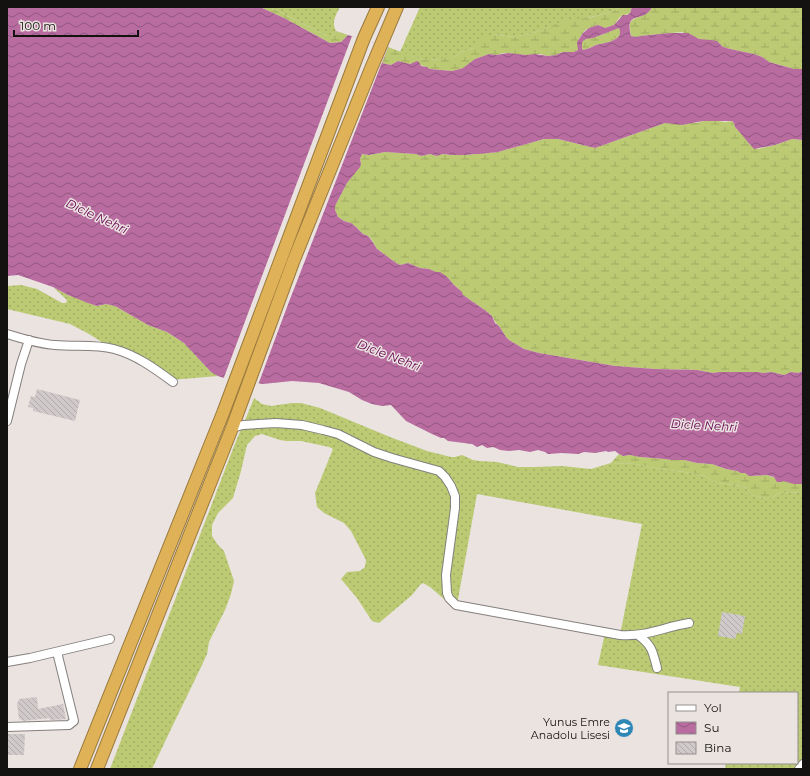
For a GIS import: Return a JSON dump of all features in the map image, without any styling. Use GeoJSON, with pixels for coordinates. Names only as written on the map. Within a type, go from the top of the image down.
{"type":"FeatureCollection","features":[{"type":"Feature","properties":{"kind":"highway"},"geometry":{"type":"LineString","coordinates":[[80,769],[222,413],[364,38],[378,7]]}},
{"type":"Feature","properties":{"kind":"highway"},"geometry":{"type":"LineString","coordinates":[[97,769],[232,428],[293,262],[397,7]]}},
{"type":"Feature","properties":{"kind":"street"},"geometry":{"type":"LineString","coordinates":[[7,334],[54,345],[100,346],[113,349],[136,357],[172,382]]}},
{"type":"Feature","properties":{"kind":"street"},"geometry":{"type":"LineString","coordinates":[[7,421],[8,411],[13,400],[21,364],[29,340]]}},
{"type":"Feature","properties":{"kind":"street"},"geometry":{"type":"LineString","coordinates":[[232,428],[243,425],[276,423],[323,430],[338,434],[374,452],[439,471],[451,486],[454,496],[455,508],[446,575],[447,593],[449,598],[456,605],[615,635],[638,635],[689,623]]}},
{"type":"Feature","properties":{"kind":"street"},"geometry":{"type":"LineString","coordinates":[[638,635],[646,641],[650,647],[657,668]]}},
{"type":"Feature","properties":{"kind":"street"},"geometry":{"type":"LineString","coordinates":[[7,662],[58,652],[110,639]]}},
{"type":"Feature","properties":{"kind":"street"},"geometry":{"type":"LineString","coordinates":[[7,727],[69,725],[74,721],[58,652]]}},
{"type":"Feature","properties":{"kind":"street"},"geometry":{"type":"LineString","coordinates":[[799,769],[803,764]]}},
{"type":"Feature","properties":{"kind":"green space"},"geometry":{"type":"Polygon","coordinates":[[[260,7],[270,7],[327,36],[332,36],[336,31],[348,35],[341,42],[330,43],[260,7]]]}},
{"type":"Feature","properties":{"kind":"green space"},"geometry":{"type":"Polygon","coordinates":[[[270,7],[340,7],[334,22],[336,31],[332,36],[327,36],[270,7]]]}},
{"type":"Feature","properties":{"kind":"green space"},"geometry":{"type":"Polygon","coordinates":[[[420,7],[620,7],[600,15],[551,26],[531,34],[512,37],[494,34],[473,48],[456,56],[423,60],[400,52],[420,7]]]}},
{"type":"Feature","properties":{"kind":"green space"},"geometry":{"type":"Polygon","coordinates":[[[620,7],[632,7],[630,13],[620,17],[614,25],[605,28],[598,25],[585,30],[578,40],[578,50],[574,52],[563,52],[548,56],[540,54],[489,54],[475,59],[464,68],[452,71],[430,69],[414,63],[408,64],[398,61],[391,65],[382,63],[388,47],[423,60],[440,59],[456,56],[473,48],[487,36],[494,34],[512,37],[531,34],[558,23],[600,15],[620,7]]]}},
{"type":"Feature","properties":{"kind":"green space"},"geometry":{"type":"Polygon","coordinates":[[[652,7],[803,7],[803,69],[794,69],[769,62],[754,54],[723,47],[719,43],[699,39],[682,32],[636,37],[631,36],[631,21],[650,11],[652,7]]]}},
{"type":"Feature","properties":{"kind":"green space"},"geometry":{"type":"Polygon","coordinates":[[[619,28],[621,32],[614,40],[583,50],[582,42],[584,40],[619,28]]]}},
{"type":"Feature","properties":{"kind":"green space"},"geometry":{"type":"Polygon","coordinates":[[[710,120],[725,122],[732,121],[750,145],[758,149],[792,139],[803,140],[803,371],[798,373],[791,372],[784,375],[771,372],[713,373],[697,370],[615,366],[524,349],[509,340],[492,316],[463,295],[449,279],[429,269],[420,268],[408,263],[400,265],[396,263],[377,249],[368,236],[363,234],[351,223],[338,217],[335,210],[335,206],[347,183],[361,164],[360,159],[362,154],[369,155],[385,152],[416,154],[421,156],[430,154],[437,156],[443,154],[479,154],[498,152],[544,139],[558,139],[595,148],[665,123],[696,123],[710,120]]]}},
{"type":"Feature","properties":{"kind":"green space"},"geometry":{"type":"Polygon","coordinates":[[[21,285],[37,289],[62,303],[66,303],[67,300],[53,287],[68,295],[97,306],[106,304],[115,306],[148,325],[167,332],[184,343],[211,372],[218,376],[170,380],[70,324],[7,309],[7,286],[21,285]]]}},
{"type":"Feature","properties":{"kind":"green space"},"geometry":{"type":"Polygon","coordinates":[[[254,398],[262,404],[271,406],[301,403],[320,408],[427,451],[451,457],[462,455],[473,460],[497,462],[518,467],[562,466],[591,469],[611,463],[636,464],[706,476],[717,483],[741,486],[746,488],[750,494],[767,499],[778,494],[789,492],[803,494],[803,769],[725,769],[726,764],[798,764],[798,692],[739,692],[740,687],[598,665],[605,633],[620,635],[642,524],[477,494],[457,605],[444,599],[423,583],[412,595],[379,623],[372,621],[357,598],[341,579],[347,572],[360,571],[365,567],[366,560],[351,531],[344,523],[324,513],[317,507],[315,493],[333,449],[301,441],[280,440],[262,434],[255,436],[247,445],[233,498],[218,513],[212,525],[212,536],[224,551],[234,581],[225,610],[209,642],[207,654],[152,769],[110,769],[254,398]]]}},
{"type":"Feature","properties":{"kind":"green space"},"geometry":{"type":"Polygon","coordinates":[[[619,454],[623,456],[630,455],[712,464],[745,473],[750,476],[767,475],[787,482],[803,484],[803,494],[789,492],[778,494],[767,499],[750,494],[746,488],[741,486],[717,483],[706,476],[636,464],[611,463],[619,454]]]}},
{"type":"Feature","properties":{"kind":"water","name":"Dicle Nehri"},"geometry":{"type":"Polygon","coordinates":[[[7,7],[260,7],[330,43],[341,42],[348,35],[388,47],[382,63],[391,65],[398,61],[410,64],[417,61],[421,66],[430,69],[452,71],[463,68],[475,59],[489,54],[496,55],[508,53],[548,56],[563,52],[574,52],[578,50],[577,42],[583,33],[589,28],[598,25],[605,28],[614,25],[623,15],[630,13],[632,7],[652,7],[649,12],[644,15],[632,19],[630,22],[631,36],[636,37],[670,33],[688,33],[699,39],[717,41],[723,47],[754,54],[769,62],[794,69],[803,69],[803,140],[792,139],[775,145],[754,149],[735,127],[732,121],[703,121],[682,125],[665,123],[595,148],[558,139],[544,139],[498,152],[479,154],[443,154],[437,156],[430,154],[421,156],[416,154],[385,152],[369,155],[362,154],[360,159],[360,167],[347,183],[335,206],[335,210],[338,217],[351,223],[363,234],[368,236],[377,249],[396,263],[400,265],[408,263],[420,268],[440,272],[446,276],[462,292],[463,295],[492,316],[495,323],[509,340],[524,349],[615,366],[697,370],[713,373],[771,372],[784,375],[791,372],[798,373],[803,371],[803,484],[794,484],[783,481],[777,482],[774,477],[767,475],[749,476],[745,473],[712,464],[630,455],[623,456],[615,451],[595,453],[584,452],[578,454],[548,454],[538,450],[530,452],[519,450],[509,451],[500,450],[493,447],[487,448],[482,445],[477,447],[472,444],[448,441],[406,421],[391,405],[382,406],[372,404],[349,392],[319,383],[292,381],[263,384],[218,376],[211,372],[184,343],[167,332],[148,325],[115,306],[106,304],[97,306],[68,295],[53,287],[18,275],[7,276],[7,7]],[[619,28],[593,38],[586,39],[582,43],[582,48],[585,50],[596,45],[613,41],[619,36],[619,28]]]}},
{"type":"Feature","properties":{"kind":"pier"},"geometry":{"type":"Polygon","coordinates":[[[352,36],[388,47],[258,385],[223,380],[352,36]]]}},
{"type":"Feature","properties":{"kind":"building"},"geometry":{"type":"Polygon","coordinates":[[[37,389],[80,400],[75,421],[33,411],[33,408],[28,407],[31,396],[35,397],[37,389]]]}},
{"type":"Feature","properties":{"kind":"building"},"geometry":{"type":"Polygon","coordinates":[[[722,612],[745,616],[742,634],[737,633],[735,639],[718,636],[722,612]]]}},
{"type":"Feature","properties":{"kind":"building"},"geometry":{"type":"Polygon","coordinates":[[[37,697],[38,709],[63,704],[66,719],[50,720],[50,718],[23,721],[19,719],[17,703],[19,699],[37,697]]]}},
{"type":"Feature","properties":{"kind":"building"},"geometry":{"type":"Polygon","coordinates":[[[7,734],[25,734],[24,755],[7,755],[7,734]]]}},
{"type":"Feature","properties":{"kind":"place","name":"Yunus Emre Anadolu Lisesi"},"geometry":{"type":"Point","coordinates":[624,728]}}]}
